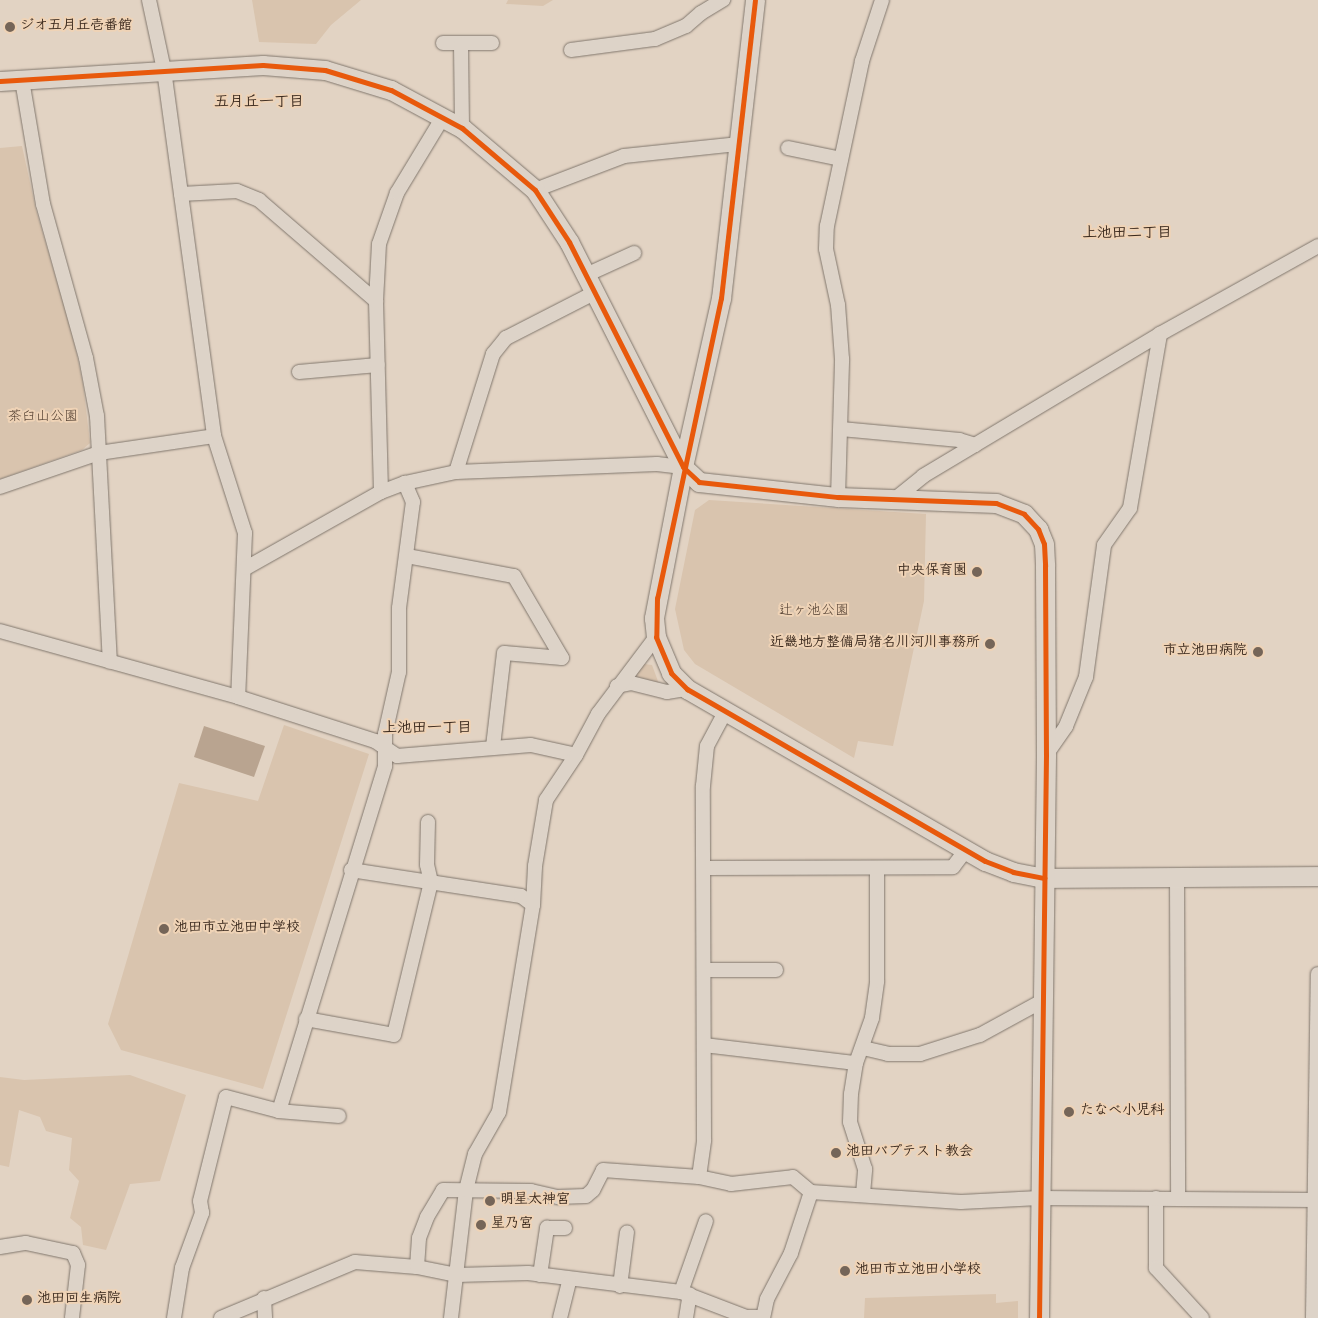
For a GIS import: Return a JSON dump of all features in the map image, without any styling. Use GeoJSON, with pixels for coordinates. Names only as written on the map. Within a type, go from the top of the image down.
{"type":"FeatureCollection","features":[{"type":"Feature","properties":{"kind":"street"},"geometry":{"type":"LineString","coordinates":[[149,0],[164,70],[214,436],[246,533],[246,568],[238,697]]}},
{"type":"Feature","properties":{"kind":"street"},"geometry":{"type":"LineString","coordinates":[[571,50],[656,39],[686,26],[701,13],[723,0]]}},
{"type":"Feature","properties":{"kind":"street"},"geometry":{"type":"LineString","coordinates":[[755,0],[721,298],[683,467],[657,598],[656,637],[671,673],[686,689],[966,850],[1013,872],[1044,878],[1318,876]]}},
{"type":"Feature","properties":{"kind":"street"},"geometry":{"type":"LineString","coordinates":[[838,497],[842,359],[838,306],[826,249],[862,61],[882,0]]}},
{"type":"Feature","properties":{"kind":"street"},"geometry":{"type":"LineString","coordinates":[[443,43],[492,44]]}},
{"type":"Feature","properties":{"kind":"street"},"geometry":{"type":"LineString","coordinates":[[461,44],[462,128]]}},
{"type":"Feature","properties":{"kind":"street"},"geometry":{"type":"LineString","coordinates":[[0,81],[263,65],[325,70],[391,90],[462,128],[535,190],[586,275],[683,467],[700,482],[838,497],[996,502],[1024,514],[1038,529],[1044,544],[1045,566],[1046,755],[1039,1318]]}},
{"type":"Feature","properties":{"kind":"street"},"geometry":{"type":"LineString","coordinates":[[22,80],[43,204],[86,358],[97,416],[110,662]]}},
{"type":"Feature","properties":{"kind":"street"},"geometry":{"type":"LineString","coordinates":[[381,492],[376,301],[379,244],[397,193],[443,117]]}},
{"type":"Feature","properties":{"kind":"street"},"geometry":{"type":"LineString","coordinates":[[535,190],[624,156],[739,144]]}},
{"type":"Feature","properties":{"kind":"street"},"geometry":{"type":"LineString","coordinates":[[788,148],[842,159]]}},
{"type":"Feature","properties":{"kind":"street"},"geometry":{"type":"LineString","coordinates":[[181,194],[237,191],[259,200],[376,301]]}},
{"type":"Feature","properties":{"kind":"street"},"geometry":{"type":"LineString","coordinates":[[895,500],[923,476],[1160,334],[1318,246]]}},
{"type":"Feature","properties":{"kind":"street"},"geometry":{"type":"LineString","coordinates":[[586,275],[634,253]]}},
{"type":"Feature","properties":{"kind":"street"},"geometry":{"type":"LineString","coordinates":[[456,472],[493,354],[506,338],[594,293]]}},
{"type":"Feature","properties":{"kind":"street"},"geometry":{"type":"LineString","coordinates":[[1046,755],[1066,726],[1086,677],[1104,544],[1130,508],[1160,334]]}},
{"type":"Feature","properties":{"kind":"street"},"geometry":{"type":"LineString","coordinates":[[299,372],[378,365]]}},
{"type":"Feature","properties":{"kind":"street"},"geometry":{"type":"LineString","coordinates":[[841,428],[959,440],[975,445]]}},
{"type":"Feature","properties":{"kind":"street"},"geometry":{"type":"LineString","coordinates":[[0,487],[99,453],[214,436]]}},
{"type":"Feature","properties":{"kind":"street"},"geometry":{"type":"LineString","coordinates":[[246,568],[381,492],[405,483],[456,472],[657,464],[683,467]]}},
{"type":"Feature","properties":{"kind":"street"},"geometry":{"type":"LineString","coordinates":[[279,1110],[351,870],[385,766],[384,750],[399,672],[399,608],[413,502],[405,483]]}},
{"type":"Feature","properties":{"kind":"street"},"geometry":{"type":"LineString","coordinates":[[407,556],[514,576],[562,658],[504,653],[493,747]]}},
{"type":"Feature","properties":{"kind":"street"},"geometry":{"type":"LineString","coordinates":[[0,631],[238,697],[375,741],[384,750],[397,756],[531,745],[576,756]]}},
{"type":"Feature","properties":{"kind":"street"},"geometry":{"type":"LineString","coordinates":[[451,1318],[466,1190],[475,1154],[499,1112],[533,905],[535,866],[546,800],[576,756],[617,686],[656,637]]}},
{"type":"Feature","properties":{"kind":"street"},"geometry":{"type":"LineString","coordinates":[[617,686],[631,683],[668,692],[686,689]]}},
{"type":"Feature","properties":{"kind":"street"},"geometry":{"type":"LineString","coordinates":[[699,1177],[704,1140],[703,786],[707,746],[726,711]]}},
{"type":"Feature","properties":{"kind":"street"},"geometry":{"type":"LineString","coordinates":[[306,1019],[394,1035],[431,882],[427,865],[428,822]]}},
{"type":"Feature","properties":{"kind":"street"},"geometry":{"type":"LineString","coordinates":[[704,868],[952,867],[966,850]]}},
{"type":"Feature","properties":{"kind":"street"},"geometry":{"type":"LineString","coordinates":[[864,1194],[865,1169],[850,1122],[856,1063],[863,1048],[878,981],[878,868]]}},
{"type":"Feature","properties":{"kind":"street"},"geometry":{"type":"LineString","coordinates":[[351,870],[521,896],[533,905]]}},
{"type":"Feature","properties":{"kind":"street"},"geometry":{"type":"LineString","coordinates":[[1177,876],[1178,1198]]}},
{"type":"Feature","properties":{"kind":"street"},"geometry":{"type":"LineString","coordinates":[[704,970],[776,970]]}},
{"type":"Feature","properties":{"kind":"street"},"geometry":{"type":"LineString","coordinates":[[1313,1318],[1318,974]]}},
{"type":"Feature","properties":{"kind":"street"},"geometry":{"type":"LineString","coordinates":[[863,1048],[888,1054],[920,1054],[980,1035],[1042,1001]]}},
{"type":"Feature","properties":{"kind":"street"},"geometry":{"type":"LineString","coordinates":[[704,1045],[856,1063]]}},
{"type":"Feature","properties":{"kind":"street"},"geometry":{"type":"LineString","coordinates":[[174,1318],[182,1268],[202,1212],[200,1201],[226,1097],[279,1110],[339,1116]]}},
{"type":"Feature","properties":{"kind":"street"},"geometry":{"type":"LineString","coordinates":[[417,1267],[419,1238],[443,1190],[586,1196],[594,1190],[603,1170],[699,1177],[731,1184],[793,1177],[811,1192],[864,1194],[961,1202],[1039,1198],[1316,1200]]}},
{"type":"Feature","properties":{"kind":"street"},"geometry":{"type":"LineString","coordinates":[[221,1318],[264,1298],[311,1282],[355,1262],[417,1267],[457,1275],[540,1274],[569,1280],[686,1293],[745,1317],[763,1318],[767,1299],[791,1253],[811,1192]]}},
{"type":"Feature","properties":{"kind":"street"},"geometry":{"type":"LineString","coordinates":[[1156,1198],[1156,1268],[1202,1318]]}},
{"type":"Feature","properties":{"kind":"street"},"geometry":{"type":"LineString","coordinates":[[686,1318],[686,1293],[706,1221]]}},
{"type":"Feature","properties":{"kind":"street"},"geometry":{"type":"LineString","coordinates":[[540,1274],[547,1228],[565,1228]]}},
{"type":"Feature","properties":{"kind":"street"},"geometry":{"type":"LineString","coordinates":[[620,1286],[627,1232]]}},
{"type":"Feature","properties":{"kind":"street"},"geometry":{"type":"LineString","coordinates":[[0,1247],[26,1243],[73,1253],[78,1264],[72,1318]]}},
{"type":"Feature","properties":{"kind":"street"},"geometry":{"type":"LineString","coordinates":[[560,1318],[569,1280]]}},
{"type":"Feature","properties":{"kind":"street"},"geometry":{"type":"LineString","coordinates":[[264,1298],[265,1318]]}},
{"type":"Feature","properties":{"kind":"green space"},"geometry":{"type":"Polygon","coordinates":[[[252,0],[361,0],[331,25],[316,44],[259,42],[252,0]]]}},
{"type":"Feature","properties":{"kind":"green space"},"geometry":{"type":"Polygon","coordinates":[[[508,0],[553,0],[543,6],[506,4],[508,0]]]}},
{"type":"Feature","properties":{"kind":"green space","name":"茶臼山公園"},"geometry":{"type":"Polygon","coordinates":[[[22,146],[36,210],[73,336],[83,384],[90,443],[82,450],[0,479],[0,148],[22,146]]]}},
{"type":"Feature","properties":{"kind":"green space","name":"辻ヶ池公園"},"geometry":{"type":"Polygon","coordinates":[[[709,500],[926,514],[924,601],[893,746],[858,741],[854,758],[695,664],[684,650],[675,609],[695,510],[709,500]]]}},
{"type":"Feature","properties":{"kind":"green space"},"geometry":{"type":"Polygon","coordinates":[[[644,664],[652,665],[659,684],[640,682],[636,677],[637,671],[644,664]]]}},
{"type":"Feature","properties":{"kind":"green space"},"geometry":{"type":"Polygon","coordinates":[[[284,725],[369,754],[263,1089],[121,1050],[108,1024],[179,783],[258,801],[284,725]]]}},
{"type":"Feature","properties":{"kind":"green space"},"geometry":{"type":"Polygon","coordinates":[[[130,1075],[186,1095],[160,1181],[130,1184],[106,1250],[83,1245],[81,1227],[70,1218],[79,1181],[69,1170],[72,1138],[46,1131],[40,1117],[19,1110],[9,1167],[0,1165],[0,1077],[24,1080],[130,1075]]]}},
{"type":"Feature","properties":{"kind":"green space"},"geometry":{"type":"Polygon","coordinates":[[[996,1294],[996,1303],[1018,1301],[1018,1318],[864,1318],[865,1298],[996,1294]]]}},
{"type":"Feature","properties":{"kind":"shaded area"},"geometry":{"type":"Polygon","coordinates":[[[204,726],[265,746],[254,777],[194,757],[204,726]]]}},
{"type":"Feature","properties":{"kind":"cycle path"},"geometry":{"type":"LineString","coordinates":[[755,0],[721,298],[657,598],[656,637],[671,673],[687,689],[985,861],[1013,872],[1044,878]]}},
{"type":"Feature","properties":{"kind":"cycle path"},"geometry":{"type":"LineString","coordinates":[[0,81],[263,65],[325,70],[391,90],[462,128],[535,190],[569,242],[683,467],[699,482],[838,497],[996,503],[1024,514],[1038,529],[1044,544],[1045,566],[1046,755],[1039,1318]]}},
{"type":"Feature","properties":{"kind":"place","name":"ジオ五月丘壱番館"},"geometry":{"type":"Point","coordinates":[10,27]}},
{"type":"Feature","properties":{"kind":"place","name":"中央保育園"},"geometry":{"type":"Point","coordinates":[977,572]}},
{"type":"Feature","properties":{"kind":"place","name":"近畿地方整備局猪名川河川事務所"},"geometry":{"type":"Point","coordinates":[990,644]}},
{"type":"Feature","properties":{"kind":"place","name":"市立池田病院"},"geometry":{"type":"Point","coordinates":[1258,652]}},
{"type":"Feature","properties":{"kind":"place","name":"池田市立池田中学校"},"geometry":{"type":"Point","coordinates":[164,929]}},
{"type":"Feature","properties":{"kind":"place","name":"たなべ小児科"},"geometry":{"type":"Point","coordinates":[1069,1112]}},
{"type":"Feature","properties":{"kind":"place","name":"池田バプテスト教会"},"geometry":{"type":"Point","coordinates":[836,1153]}},
{"type":"Feature","properties":{"kind":"place","name":"明星太神宮"},"geometry":{"type":"Point","coordinates":[490,1201]}},
{"type":"Feature","properties":{"kind":"place","name":"星乃宮"},"geometry":{"type":"Point","coordinates":[481,1225]}},
{"type":"Feature","properties":{"kind":"place","name":"池田市立池田小学校"},"geometry":{"type":"Point","coordinates":[845,1271]}},
{"type":"Feature","properties":{"kind":"place","name":"池田回生病院"},"geometry":{"type":"Point","coordinates":[27,1300]}},
{"type":"Feature","properties":{"kind":"district","name":"五月丘一丁目"},"geometry":{"type":"Point","coordinates":[259,104]}},
{"type":"Feature","properties":{"kind":"district","name":"上池田二丁目"},"geometry":{"type":"Point","coordinates":[1127,235]}},
{"type":"Feature","properties":{"kind":"district","name":"上池田一丁目"},"geometry":{"type":"Point","coordinates":[427,730]}}]}
